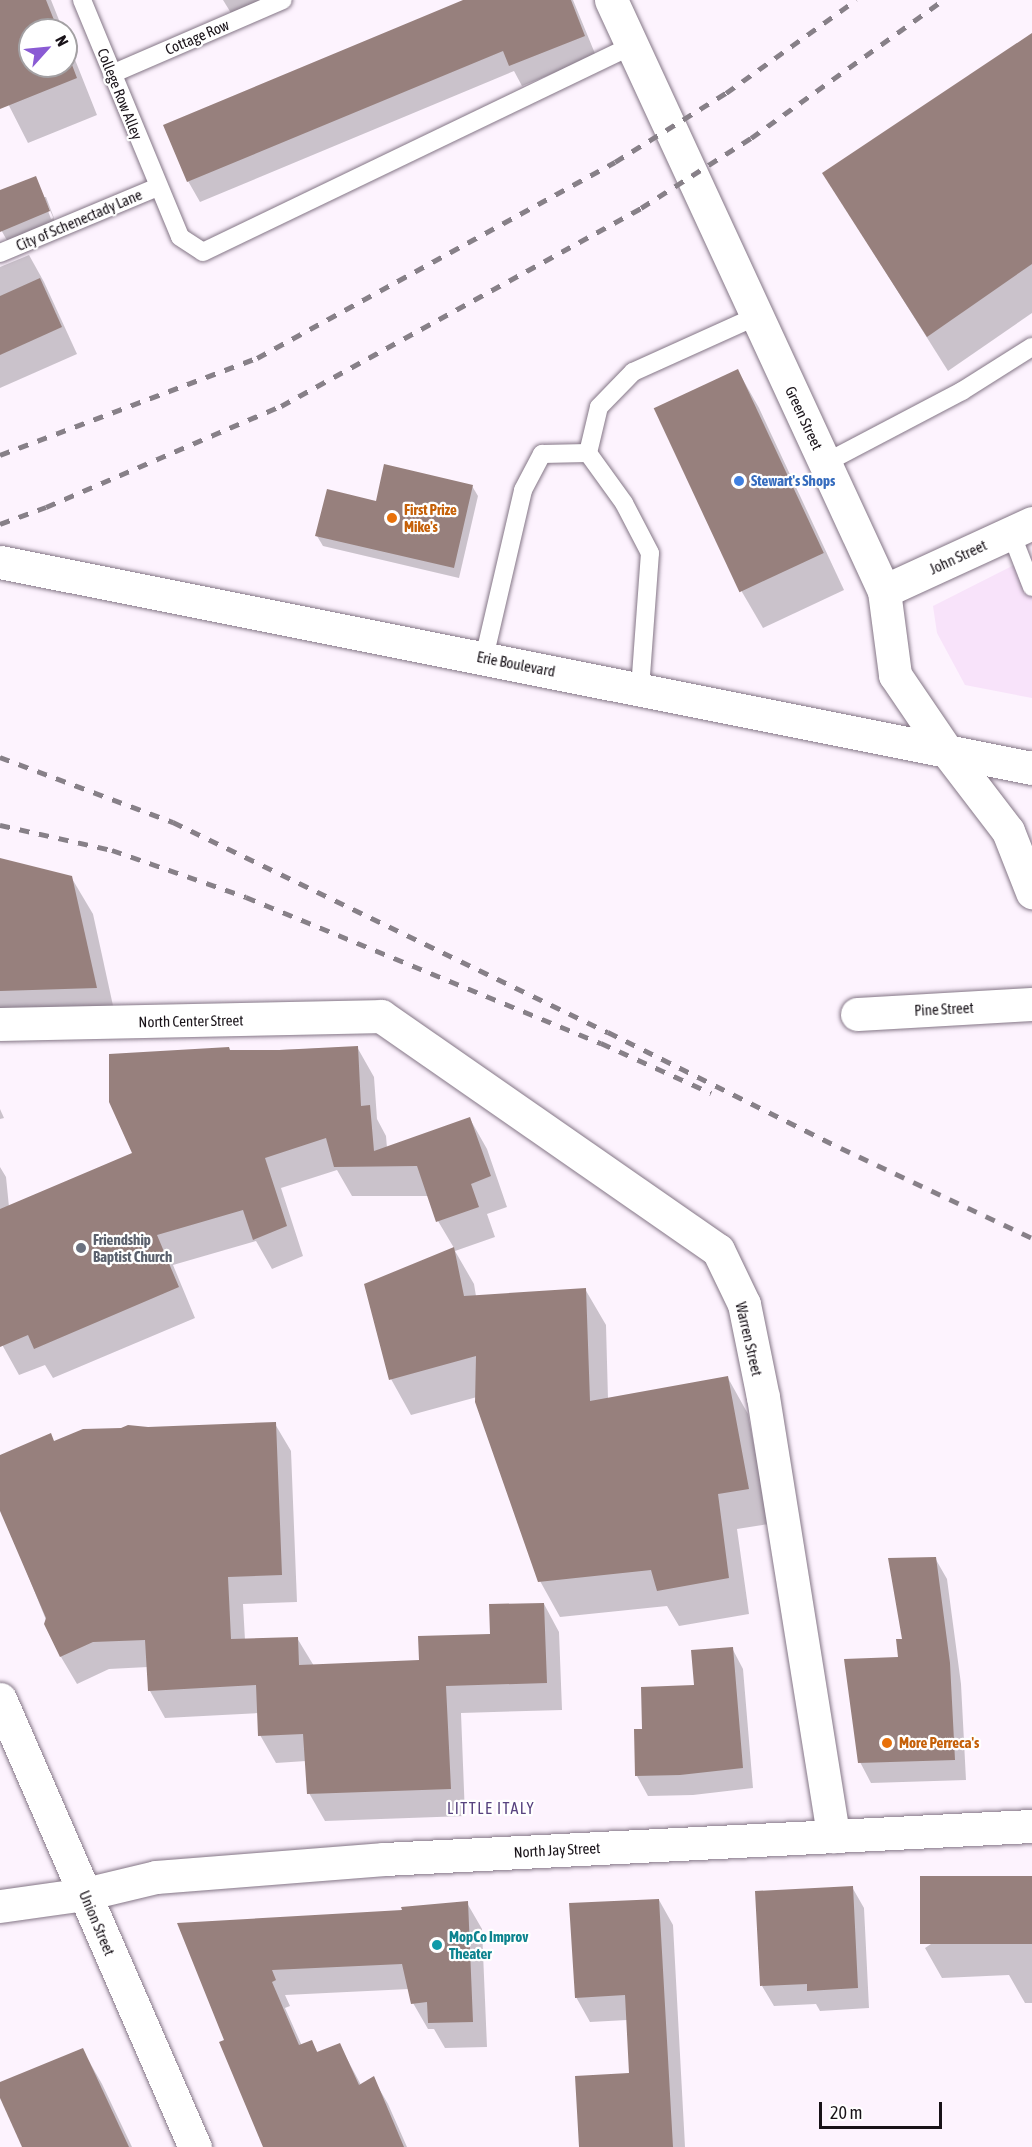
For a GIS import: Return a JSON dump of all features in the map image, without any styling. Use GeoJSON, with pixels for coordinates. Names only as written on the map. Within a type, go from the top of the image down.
{"type":"FeatureCollection","features":[{"type":"Feature","properties":{"kind":"main road","name":"Green Street"},"geometry":{"type":"LineString","coordinates":[[610,0],[884,591],[895,675],[946,750],[1008,831],[1032,892]]}},
{"type":"Feature","properties":{"kind":"main road","name":"John Street"},"geometry":{"type":"LineString","coordinates":[[884,591],[1022,528]]}},
{"type":"Feature","properties":{"kind":"main road","name":"Erie Boulevard"},"geometry":{"type":"LineString","coordinates":[[0,562],[1032,768]]}},
{"type":"Feature","properties":{"kind":"main road","name":"Pine Street"},"geometry":{"type":"LineString","coordinates":[[857,1014],[1032,1004]]}},
{"type":"Feature","properties":{"kind":"main road","name":"North Center Street"},"geometry":{"type":"LineString","coordinates":[[0,1024],[381,1016]]}},
{"type":"Feature","properties":{"kind":"main road","name":"Warren Street"},"geometry":{"type":"LineString","coordinates":[[381,1016],[718,1250],[744,1304],[763,1397],[833,1836]]}},
{"type":"Feature","properties":{"kind":"main road","name":"Union Street"},"geometry":{"type":"LineString","coordinates":[[1,1704],[195,2147]]}},
{"type":"Feature","properties":{"kind":"main road","name":"North Jay Street"},"geometry":{"type":"LineString","coordinates":[[0,1906],[85,1894],[156,1877],[384,1858],[1032,1826]]}},
{"type":"Feature","properties":{"kind":"lane","name":"College Row Alley"},"geometry":{"type":"LineString","coordinates":[[82,0],[180,237],[203,252],[632,46]]}},
{"type":"Feature","properties":{"kind":"lane","name":"Cottage Row"},"geometry":{"type":"LineString","coordinates":[[112,74],[283,0]]}},
{"type":"Feature","properties":{"kind":"lane","name":"City of Schenectady Lane"},"geometry":{"type":"LineString","coordinates":[[0,253],[158,187]]}},
{"type":"Feature","properties":{"kind":"lane"},"geometry":{"type":"LineString","coordinates":[[640,689],[650,553],[624,503],[588,453],[599,407],[633,372],[757,316]]}},
{"type":"Feature","properties":{"kind":"lane"},"geometry":{"type":"LineString","coordinates":[[825,463],[962,391],[1032,347]]}},
{"type":"Feature","properties":{"kind":"lane"},"geometry":{"type":"LineString","coordinates":[[484,658],[523,490],[542,454],[588,453]]}},
{"type":"Feature","properties":{"kind":"lane"},"geometry":{"type":"LineString","coordinates":[[1022,528],[1032,587]]}},
{"type":"Feature","properties":{"kind":"shaded area"},"geometry":{"type":"Polygon","coordinates":[[[1032,556],[1032,698],[965,685],[937,633],[933,606],[1032,556]]]}},
{"type":"Feature","properties":{"kind":"building"},"geometry":{"type":"Polygon","coordinates":[[[0,0],[46,0],[53,18],[18,18],[18,78],[77,78],[0,109],[0,0]]]}},
{"type":"Feature","properties":{"kind":"building"},"geometry":{"type":"Polygon","coordinates":[[[463,0],[571,0],[585,36],[509,66],[503,51],[187,182],[163,125],[463,0]]]}},
{"type":"Feature","properties":{"kind":"building"},"geometry":{"type":"Polygon","coordinates":[[[1032,33],[1032,264],[927,337],[822,173],[1032,33]]]}},
{"type":"Feature","properties":{"kind":"building"},"geometry":{"type":"Polygon","coordinates":[[[36,176],[50,211],[0,232],[0,190],[36,176]]]}},
{"type":"Feature","properties":{"kind":"building"},"geometry":{"type":"Polygon","coordinates":[[[40,278],[62,327],[0,355],[0,296],[40,278]]]}},
{"type":"Feature","properties":{"kind":"building","name":"Stewart's Shops"},"geometry":{"type":"Polygon","coordinates":[[[738,369],[824,553],[740,592],[654,408],[738,369]]]}},
{"type":"Feature","properties":{"kind":"building","name":"First Prize Mike's"},"geometry":{"type":"Polygon","coordinates":[[[384,464],[473,485],[454,568],[315,536],[327,489],[376,501],[384,464]]]}},
{"type":"Feature","properties":{"kind":"building"},"geometry":{"type":"Polygon","coordinates":[[[0,858],[72,876],[97,988],[0,991],[0,858]]]}},
{"type":"Feature","properties":{"kind":"building"},"geometry":{"type":"Polygon","coordinates":[[[358,1046],[361,1106],[370,1105],[374,1151],[470,1117],[491,1176],[471,1184],[479,1207],[436,1222],[417,1166],[334,1167],[326,1138],[265,1158],[287,1226],[253,1240],[243,1210],[157,1235],[179,1287],[34,1349],[28,1335],[0,1347],[0,1209],[132,1153],[109,1102],[109,1054],[229,1047],[230,1050],[279,1050],[358,1046]]]}},
{"type":"Feature","properties":{"kind":"building"},"geometry":{"type":"Polygon","coordinates":[[[454,1247],[464,1296],[586,1288],[590,1401],[728,1376],[749,1489],[718,1494],[729,1578],[657,1591],[651,1570],[538,1582],[475,1402],[476,1356],[389,1380],[364,1284],[454,1247]]]}},
{"type":"Feature","properties":{"kind":"building"},"geometry":{"type":"Polygon","coordinates":[[[276,1422],[282,1575],[228,1577],[231,1639],[298,1637],[299,1665],[419,1660],[418,1636],[490,1634],[489,1604],[544,1603],[547,1683],[446,1686],[451,1789],[307,1794],[303,1734],[258,1736],[256,1685],[148,1691],[145,1640],[93,1642],[60,1657],[44,1624],[46,1618],[0,1511],[0,1455],[51,1433],[54,1441],[83,1429],[121,1428],[128,1425],[148,1427],[276,1422]]]}},
{"type":"Feature","properties":{"kind":"building"},"geometry":{"type":"Polygon","coordinates":[[[936,1557],[950,1663],[955,1760],[858,1763],[844,1659],[898,1657],[896,1639],[902,1639],[888,1558],[936,1557]]]}},
{"type":"Feature","properties":{"kind":"building"},"geometry":{"type":"Polygon","coordinates":[[[733,1647],[743,1768],[680,1775],[635,1776],[634,1729],[642,1729],[641,1687],[694,1685],[691,1650],[733,1647]]]}},
{"type":"Feature","properties":{"kind":"building"},"geometry":{"type":"Polygon","coordinates":[[[920,1876],[1032,1876],[1032,1944],[920,1944],[920,1876]]]}},
{"type":"Feature","properties":{"kind":"building"},"geometry":{"type":"Polygon","coordinates":[[[853,1886],[858,1988],[807,1991],[807,1984],[760,1986],[755,1891],[853,1886]]]}},
{"type":"Feature","properties":{"kind":"building"},"geometry":{"type":"Polygon","coordinates":[[[659,1899],[673,2147],[579,2147],[575,2076],[629,2073],[625,1995],[575,1998],[569,1903],[659,1899]]]}},
{"type":"Feature","properties":{"kind":"building"},"geometry":{"type":"Polygon","coordinates":[[[468,1901],[473,2022],[428,2023],[427,2002],[411,2004],[402,1964],[272,1970],[276,1980],[272,1982],[299,2045],[312,2040],[317,2052],[340,2043],[359,2085],[374,2076],[404,2147],[263,2147],[219,2042],[224,2040],[177,1923],[402,1910],[401,1907],[468,1901]]]}},
{"type":"Feature","properties":{"kind":"building"},"geometry":{"type":"Polygon","coordinates":[[[83,2048],[129,2147],[22,2147],[0,2098],[0,2082],[83,2048]]]}},
{"type":"Feature","properties":{"kind":"railway"},"geometry":{"type":"LineString","coordinates":[[0,455],[257,358],[615,162],[726,93],[856,0]]}},
{"type":"Feature","properties":{"kind":"railway"},"geometry":{"type":"LineString","coordinates":[[0,524],[46,507],[281,406],[641,208],[751,138],[943,0]]}},
{"type":"Feature","properties":{"kind":"railway"},"geometry":{"type":"LineString","coordinates":[[0,757],[173,822],[608,1032],[841,1148],[1032,1238]]}},
{"type":"Feature","properties":{"kind":"railway"},"geometry":{"type":"LineString","coordinates":[[0,825],[112,850],[246,897],[601,1043],[711,1093]]}},
{"type":"Feature","properties":{"kind":"place","name":"Stewart's Shops"},"geometry":{"type":"Point","coordinates":[739,481]}},
{"type":"Feature","properties":{"kind":"place","name":"First Prize Mike's"},"geometry":{"type":"Point","coordinates":[392,518]}},
{"type":"Feature","properties":{"kind":"place","name":"Friendship Baptist Church"},"geometry":{"type":"Point","coordinates":[81,1248]}},
{"type":"Feature","properties":{"kind":"place","name":"More Perreca's"},"geometry":{"type":"Point","coordinates":[887,1743]}},
{"type":"Feature","properties":{"kind":"place","name":"MopCo Improv Theater"},"geometry":{"type":"Point","coordinates":[437,1945]}},
{"type":"Feature","properties":{"kind":"district","name":"LITTLE ITALY"},"geometry":{"type":"Point","coordinates":[491,1808]}}]}
